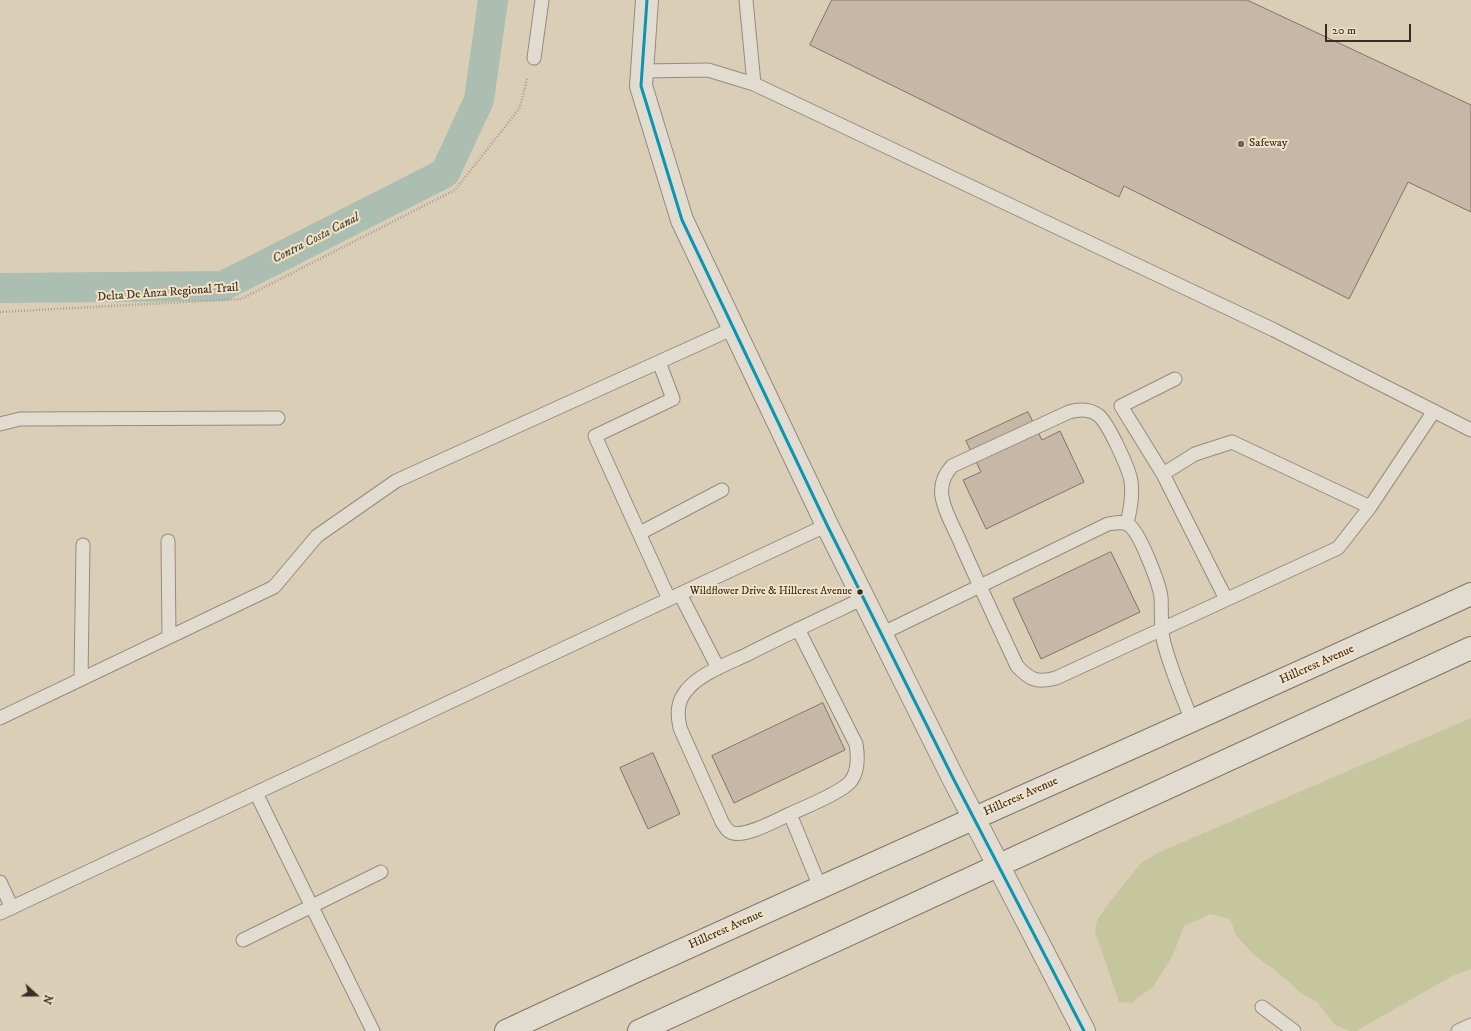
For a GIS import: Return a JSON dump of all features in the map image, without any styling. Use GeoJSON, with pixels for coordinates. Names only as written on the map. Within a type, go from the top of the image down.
{"type":"FeatureCollection","features":[{"type":"Feature","properties":{"kind":"main road"},"geometry":{"type":"LineString","coordinates":[[646,0],[641,86],[682,220],[827,525],[881,634],[973,819],[999,866],[1084,1031]]}},
{"type":"Feature","properties":{"kind":"main road","name":"Hillcrest Avenue"},"geometry":{"type":"LineString","coordinates":[[506,1031],[820,887],[1192,721],[1471,594]]}},
{"type":"Feature","properties":{"kind":"main road"},"geometry":{"type":"LineString","coordinates":[[638,1031],[1471,648]]}},
{"type":"Feature","properties":{"kind":"lane"},"geometry":{"type":"LineString","coordinates":[[534,58],[542,0]]}},
{"type":"Feature","properties":{"kind":"lane"},"geometry":{"type":"LineString","coordinates":[[746,0],[754,84]]}},
{"type":"Feature","properties":{"kind":"lane"},"geometry":{"type":"LineString","coordinates":[[642,71],[708,70],[754,84],[1267,326],[1471,430]]}},
{"type":"Feature","properties":{"kind":"lane"},"geometry":{"type":"LineString","coordinates":[[0,718],[274,587],[317,536],[396,481],[734,328]]}},
{"type":"Feature","properties":{"kind":"lane"},"geometry":{"type":"LineString","coordinates":[[659,362],[673,398],[595,436],[640,533],[675,596],[718,668]]}},
{"type":"Feature","properties":{"kind":"lane"},"geometry":{"type":"LineString","coordinates":[[1175,379],[1121,406],[1163,474],[1226,599]]}},
{"type":"Feature","properties":{"kind":"lane"},"geometry":{"type":"LineString","coordinates":[[1127,524],[1132,498],[1131,480],[1127,468],[1104,421],[1098,415],[1089,410],[1077,409],[1069,412],[952,466],[944,474],[942,496],[979,586],[1017,666],[1026,676],[1036,680],[1046,681],[1056,678],[1338,548],[1370,507],[1434,411]]}},
{"type":"Feature","properties":{"kind":"lane"},"geometry":{"type":"LineString","coordinates":[[0,424],[20,419],[278,418]]}},
{"type":"Feature","properties":{"kind":"lane"},"geometry":{"type":"LineString","coordinates":[[1163,474],[1195,454],[1232,442],[1370,507]]}},
{"type":"Feature","properties":{"kind":"lane"},"geometry":{"type":"LineString","coordinates":[[640,533],[722,490]]}},
{"type":"Feature","properties":{"kind":"lane"},"geometry":{"type":"LineString","coordinates":[[881,634],[1108,524],[1116,522],[1127,524],[1137,534],[1159,586],[1161,598],[1161,629],[1171,668],[1192,721]]}},
{"type":"Feature","properties":{"kind":"lane"},"geometry":{"type":"LineString","coordinates":[[0,913],[827,525]]}},
{"type":"Feature","properties":{"kind":"lane"},"geometry":{"type":"LineString","coordinates":[[168,541],[169,637]]}},
{"type":"Feature","properties":{"kind":"lane"},"geometry":{"type":"LineString","coordinates":[[81,679],[83,545]]}},
{"type":"Feature","properties":{"kind":"lane"},"geometry":{"type":"LineString","coordinates":[[798,629],[856,744],[858,757],[856,769],[851,780],[842,789],[790,814],[741,834],[732,833],[722,822],[680,728],[678,708],[686,691],[697,680],[718,668],[798,629],[864,598]]}},
{"type":"Feature","properties":{"kind":"lane"},"geometry":{"type":"LineString","coordinates":[[256,793],[373,1031]]}},
{"type":"Feature","properties":{"kind":"lane"},"geometry":{"type":"LineString","coordinates":[[790,814],[820,887]]}},
{"type":"Feature","properties":{"kind":"lane"},"geometry":{"type":"LineString","coordinates":[[243,940],[381,872]]}},
{"type":"Feature","properties":{"kind":"lane"},"geometry":{"type":"LineString","coordinates":[[0,882],[12,908]]}},
{"type":"Feature","properties":{"kind":"lane"},"geometry":{"type":"LineString","coordinates":[[1262,1007],[1294,1031]]}},
{"type":"Feature","properties":{"kind":"lane"},"geometry":{"type":"LineString","coordinates":[[1458,1031],[1471,1025]]}},
{"type":"Feature","properties":{"kind":"path","name":"Delta De Anza Regional Trail"},"geometry":{"type":"LineString","coordinates":[[0,312],[241,299],[455,190],[519,109],[534,58]]}},
{"type":"Feature","properties":{"kind":"green space"},"geometry":{"type":"Polygon","coordinates":[[[1471,718],[1471,969],[1452,976],[1356,1031],[1350,1031],[1335,1025],[1317,1002],[1301,993],[1275,970],[1254,955],[1236,935],[1230,919],[1210,914],[1184,926],[1173,955],[1153,987],[1131,1003],[1119,1002],[1095,931],[1097,921],[1105,908],[1141,863],[1160,852],[1471,718]]]}},
{"type":"Feature","properties":{"kind":"building","name":"Safeway"},"geometry":{"type":"Polygon","coordinates":[[[832,0],[1247,0],[1471,105],[1471,212],[1408,182],[1349,299],[1124,186],[1119,197],[810,45],[832,0]]]}},
{"type":"Feature","properties":{"kind":"building"},"geometry":{"type":"Polygon","coordinates":[[[1028,412],[1042,440],[1060,431],[1084,482],[986,529],[963,480],[981,472],[966,441],[1028,412]]]}},
{"type":"Feature","properties":{"kind":"building"},"geometry":{"type":"Polygon","coordinates":[[[1111,552],[1140,612],[1041,659],[1013,599],[1111,552]]]}},
{"type":"Feature","properties":{"kind":"building"},"geometry":{"type":"Polygon","coordinates":[[[823,703],[845,750],[734,803],[712,756],[823,703]]]}},
{"type":"Feature","properties":{"kind":"building"},"geometry":{"type":"Polygon","coordinates":[[[653,753],[680,814],[648,829],[620,768],[653,753]]]}},
{"type":"Feature","properties":{"kind":"waterway","name":"Contra Costa Canal"},"geometry":{"type":"LineString","coordinates":[[0,288],[223,286],[445,173],[479,100],[493,0]]}},
{"type":"Feature","properties":{"kind":"transit line"},"geometry":{"type":"LineString","coordinates":[[647,0],[641,86],[682,220],[827,525],[953,778],[1084,1031]]}},
{"type":"Feature","properties":{"kind":"place","name":"Safeway"},"geometry":{"type":"Point","coordinates":[1241,144]}},
{"type":"Feature","properties":{"kind":"place","name":"Wildflower Drive & Hillcrest Avenue"},"geometry":{"type":"Point","coordinates":[860,592]}}]}
